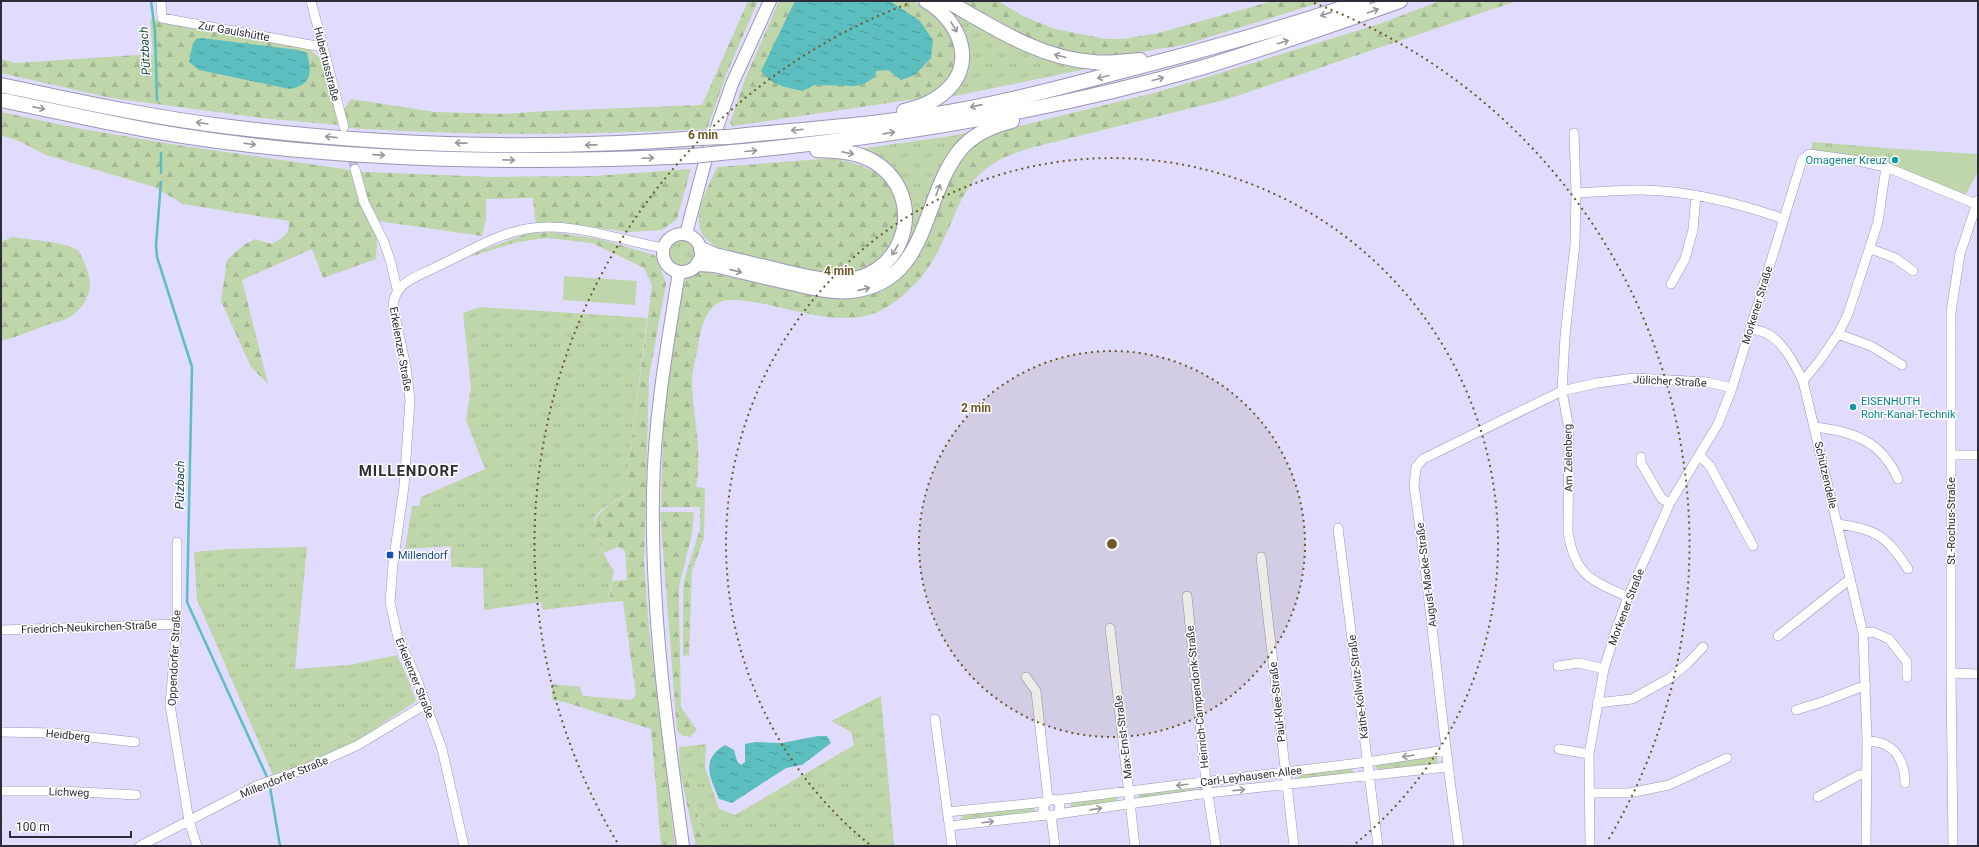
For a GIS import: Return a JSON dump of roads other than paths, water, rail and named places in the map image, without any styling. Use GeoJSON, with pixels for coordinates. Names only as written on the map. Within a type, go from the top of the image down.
{"type":"FeatureCollection","features":[{"type":"Feature","properties":{"kind":"highway"},"geometry":{"type":"LineString","coordinates":[[863,123],[928,103],[941,96],[955,80],[962,62],[961,43],[958,34],[948,18],[926,1]]}},
{"type":"Feature","properties":{"kind":"highway"},"geometry":{"type":"LineString","coordinates":[[947,1],[1033,48],[1076,60],[1112,62],[1140,60],[1176,51],[1195,53]]}},
{"type":"Feature","properties":{"kind":"highway"},"geometry":{"type":"LineString","coordinates":[[1,85],[149,115],[222,126],[375,142],[548,145],[630,144],[728,137],[863,123],[949,112],[1060,88],[1195,53],[1307,20],[1363,1]]}},
{"type":"Feature","properties":{"kind":"highway"},"geometry":{"type":"LineString","coordinates":[[1,100],[183,136],[295,149],[424,158],[552,160],[693,156],[781,148],[953,124],[1066,102],[1203,67],[1310,34],[1400,1]]}},
{"type":"Feature","properties":{"kind":"highway"},"geometry":{"type":"LineString","coordinates":[[698,264],[714,265],[817,289],[849,291],[870,287],[889,277],[909,258],[916,248],[945,174],[953,159],[968,142],[977,134],[994,126],[1038,114],[1066,102]]}},
{"type":"Feature","properties":{"kind":"highway"},"geometry":{"type":"LineString","coordinates":[[701,249],[715,255],[828,280],[848,280],[869,275],[881,267],[892,256],[902,237],[906,214],[898,186],[884,169],[864,157],[851,153],[781,148]]}},
{"type":"Feature","properties":{"kind":"main road"},"geometry":{"type":"LineString","coordinates":[[686,234],[706,162],[732,84],[770,1]]}},
{"type":"Feature","properties":{"kind":"main road"},"geometry":{"type":"LineString","coordinates":[[686,234],[696,239],[701,249],[701,254],[698,264],[689,271],[679,272],[668,266],[662,254],[663,248],[669,238],[674,235],[686,234]]}},
{"type":"Feature","properties":{"kind":"main road"},"geometry":{"type":"LineString","coordinates":[[679,272],[659,402],[653,494],[654,575],[659,652],[683,846]]}},
{"type":"Feature","properties":{"kind":"street","name":"Zur Gaulshütte"},"geometry":{"type":"LineString","coordinates":[[161,1],[162,18],[322,47]]}},
{"type":"Feature","properties":{"kind":"street","name":"Hubertusstraße"},"geometry":{"type":"LineString","coordinates":[[312,1],[322,47],[344,127]]}},
{"type":"Feature","properties":{"kind":"street","name":"Am Zelenberg"},"geometry":{"type":"LineString","coordinates":[[1574,133],[1576,193],[1575,244],[1565,336],[1562,391],[1569,429],[1568,532],[1570,548],[1575,560],[1592,580],[1628,597]]}},
{"type":"Feature","properties":{"kind":"street","name":"Morkener Straße"},"geometry":{"type":"LineString","coordinates":[[1590,846],[1589,754],[1604,669],[1628,597],[1670,503],[1700,456],[1718,424],[1732,388],[1802,160],[1809,154],[1853,160],[1886,167]]}},
{"type":"Feature","properties":{"kind":"street"},"geometry":{"type":"LineString","coordinates":[[1803,381],[1838,334],[1848,314],[1871,249],[1878,222],[1886,167],[1977,202]]}},
{"type":"Feature","properties":{"kind":"street"},"geometry":{"type":"LineString","coordinates":[[355,169],[364,202],[384,242],[398,289],[412,279],[482,245],[502,236],[525,230],[551,227],[576,230],[663,248]]}},
{"type":"Feature","properties":{"kind":"street"},"geometry":{"type":"LineString","coordinates":[[1576,193],[1641,190],[1696,195],[1756,209],[1784,219]]}},
{"type":"Feature","properties":{"kind":"street"},"geometry":{"type":"LineString","coordinates":[[1671,284],[1685,259],[1693,230],[1696,195]]}},
{"type":"Feature","properties":{"kind":"street","name":"St.-Rochus-Straße"},"geometry":{"type":"LineString","coordinates":[[1953,846],[1951,673],[1951,312],[1960,254],[1977,202]]}},
{"type":"Feature","properties":{"kind":"street"},"geometry":{"type":"LineString","coordinates":[[1871,249],[1895,258],[1913,271]]}},
{"type":"Feature","properties":{"kind":"street","name":"Erkelenzer Straße"},"geometry":{"type":"LineString","coordinates":[[398,289],[393,298],[393,307],[406,367],[410,400],[404,487],[393,564],[390,602],[398,638],[426,704],[442,749],[464,846]]}},
{"type":"Feature","properties":{"kind":"street","name":"Schützendelle"},"geometry":{"type":"LineString","coordinates":[[1750,328],[1767,334],[1776,340],[1796,367],[1803,381],[1863,633],[1867,740],[1866,846]]}},
{"type":"Feature","properties":{"kind":"street"},"geometry":{"type":"LineString","coordinates":[[1838,334],[1871,346],[1902,365]]}},
{"type":"Feature","properties":{"kind":"street","name":"Jülicher Straße"},"geometry":{"type":"LineString","coordinates":[[1562,391],[1598,383],[1634,378],[1707,382],[1732,388]]}},
{"type":"Feature","properties":{"kind":"street","name":"August-Macke-Straße"},"geometry":{"type":"LineString","coordinates":[[1459,846],[1447,767],[1414,486],[1416,467],[1422,459],[1562,391]]}},
{"type":"Feature","properties":{"kind":"street","name":"Schützendelle"},"geometry":{"type":"LineString","coordinates":[[1814,427],[1840,430],[1868,441],[1893,468],[1898,479]]}},
{"type":"Feature","properties":{"kind":"street"},"geometry":{"type":"LineString","coordinates":[[1951,455],[1978,455]]}},
{"type":"Feature","properties":{"kind":"street"},"geometry":{"type":"LineString","coordinates":[[1700,456],[1710,466],[1753,546]]}},
{"type":"Feature","properties":{"kind":"street"},"geometry":{"type":"LineString","coordinates":[[1641,457],[1641,463],[1662,499],[1670,503]]}},
{"type":"Feature","properties":{"kind":"street","name":"Schützendelle"},"geometry":{"type":"LineString","coordinates":[[1837,524],[1858,527],[1877,533],[1894,548],[1908,570]]}},
{"type":"Feature","properties":{"kind":"street","name":"Käthe-Kollwitz-Straße"},"geometry":{"type":"LineString","coordinates":[[1338,528],[1378,846]]}},
{"type":"Feature","properties":{"kind":"street","name":"Oppendorfer Straße"},"geometry":{"type":"LineString","coordinates":[[177,542],[177,624],[170,705],[189,821],[197,846]]}},
{"type":"Feature","properties":{"kind":"street","name":"Paul-Klee-Straße"},"geometry":{"type":"LineString","coordinates":[[1261,557],[1294,846]]}},
{"type":"Feature","properties":{"kind":"street"},"geometry":{"type":"LineString","coordinates":[[1778,636],[1850,579]]}},
{"type":"Feature","properties":{"kind":"street","name":"Heinrich-Campendonk-Straße"},"geometry":{"type":"LineString","coordinates":[[1187,596],[1206,782],[1216,846]]}},
{"type":"Feature","properties":{"kind":"street","name":"Friedrich-Neukirchen-Straße"},"geometry":{"type":"LineString","coordinates":[[1,630],[177,624]]}},
{"type":"Feature","properties":{"kind":"street","name":"Max-Ernst-Straße"},"geometry":{"type":"LineString","coordinates":[[1110,628],[1135,846]]}},
{"type":"Feature","properties":{"kind":"street"},"geometry":{"type":"LineString","coordinates":[[1863,633],[1873,632],[1889,639],[1907,662],[1907,677]]}},
{"type":"Feature","properties":{"kind":"street"},"geometry":{"type":"LineString","coordinates":[[1597,703],[1632,699],[1670,678],[1687,664],[1703,647]]}},
{"type":"Feature","properties":{"kind":"street"},"geometry":{"type":"LineString","coordinates":[[1558,666],[1579,663],[1604,669]]}},
{"type":"Feature","properties":{"kind":"street"},"geometry":{"type":"LineString","coordinates":[[1951,673],[1978,674]]}},
{"type":"Feature","properties":{"kind":"street"},"geometry":{"type":"LineString","coordinates":[[1026,677],[1036,691],[1050,800],[1043,810],[1052,815]]}},
{"type":"Feature","properties":{"kind":"street"},"geometry":{"type":"LineString","coordinates":[[1796,710],[1825,702],[1866,685]]}},
{"type":"Feature","properties":{"kind":"street","name":"Millendorfer Straße"},"geometry":{"type":"LineString","coordinates":[[140,846],[263,783],[307,768],[351,748],[426,704]]}},
{"type":"Feature","properties":{"kind":"street"},"geometry":{"type":"LineString","coordinates":[[935,719],[952,846]]}},
{"type":"Feature","properties":{"kind":"street","name":"Heidberg"},"geometry":{"type":"LineString","coordinates":[[1,732],[54,733],[135,742]]}},
{"type":"Feature","properties":{"kind":"street"},"geometry":{"type":"LineString","coordinates":[[1867,740],[1887,745],[1902,762],[1905,774],[1905,783]]}},
{"type":"Feature","properties":{"kind":"street"},"geometry":{"type":"LineString","coordinates":[[1559,749],[1589,754]]}},
{"type":"Feature","properties":{"kind":"street","name":"Carl-Leyhausen-Allee"},"geometry":{"type":"LineString","coordinates":[[947,812],[1130,792],[1367,762],[1446,750]]}},
{"type":"Feature","properties":{"kind":"street"},"geometry":{"type":"LineString","coordinates":[[1589,793],[1629,793],[1669,785],[1727,758]]}},
{"type":"Feature","properties":{"kind":"street","name":"Carl-Leyhausen-Allee"},"geometry":{"type":"LineString","coordinates":[[949,826],[1052,815],[1208,793],[1447,767]]}},
{"type":"Feature","properties":{"kind":"street"},"geometry":{"type":"LineString","coordinates":[[1818,797],[1859,775],[1867,774]]}},
{"type":"Feature","properties":{"kind":"street","name":"Lichweg"},"geometry":{"type":"LineString","coordinates":[[1,791],[64,791],[136,795]]}},
{"type":"Feature","properties":{"kind":"street"},"geometry":{"type":"LineString","coordinates":[[1050,800],[1060,808],[1052,815]]}},
{"type":"Feature","properties":{"kind":"street"},"geometry":{"type":"LineString","coordinates":[[1052,815],[1055,846]]}},
{"type":"Feature","properties":{"kind":"water"},"geometry":{"type":"Polygon","coordinates":[[[795,1],[890,1],[920,21],[933,40],[931,58],[915,75],[901,80],[888,70],[876,71],[875,77],[864,84],[855,86],[814,85],[803,91],[775,83],[761,71],[795,1]]]}},
{"type":"Feature","properties":{"kind":"water"},"geometry":{"type":"Polygon","coordinates":[[[202,38],[298,50],[307,53],[310,72],[306,81],[297,87],[289,89],[199,70],[189,62],[193,43],[196,39],[202,38]]]}},
{"type":"Feature","properties":{"kind":"water"},"geometry":{"type":"Polygon","coordinates":[[[818,736],[827,736],[831,743],[802,765],[786,768],[732,803],[719,799],[710,776],[709,769],[712,757],[725,745],[734,750],[737,761],[741,765],[745,762],[745,744],[756,742],[782,743],[818,736]]]}},
{"type":"Feature","properties":{"kind":"waterway","name":"Pützbach"},"geometry":{"type":"LineString","coordinates":[[151,1],[155,31],[157,100]]}},
{"type":"Feature","properties":{"kind":"waterway","name":"Pützbach"},"geometry":{"type":"LineString","coordinates":[[161,153],[161,173]]}},
{"type":"Feature","properties":{"kind":"waterway","name":"Pützbach"},"geometry":{"type":"LineString","coordinates":[[161,182],[156,245],[157,257],[192,367],[187,602],[267,777]]}},
{"type":"Feature","properties":{"kind":"waterway","name":"Pützbach"},"geometry":{"type":"LineString","coordinates":[[270,787],[280,846]]}},
{"type":"Feature","properties":{"kind":"tunnel"},"geometry":{"type":"LineString","coordinates":[[345,134],[355,169]]}},
{"type":"Feature","properties":{"kind":"place","name":"Omagener Kreuz"},"geometry":{"type":"Point","coordinates":[1895,160]}},
{"type":"Feature","properties":{"kind":"place","name":"EISENHUTH Rohr-Kanal-Technik"},"geometry":{"type":"Point","coordinates":[1853,407]}},
{"type":"Feature","properties":{"kind":"place","name":"Millendorf"},"geometry":{"type":"Point","coordinates":[390,555]}},
{"type":"Feature","properties":{"kind":"district","name":"MILLENDORF"},"geometry":{"type":"Point","coordinates":[409,471]}}]}
